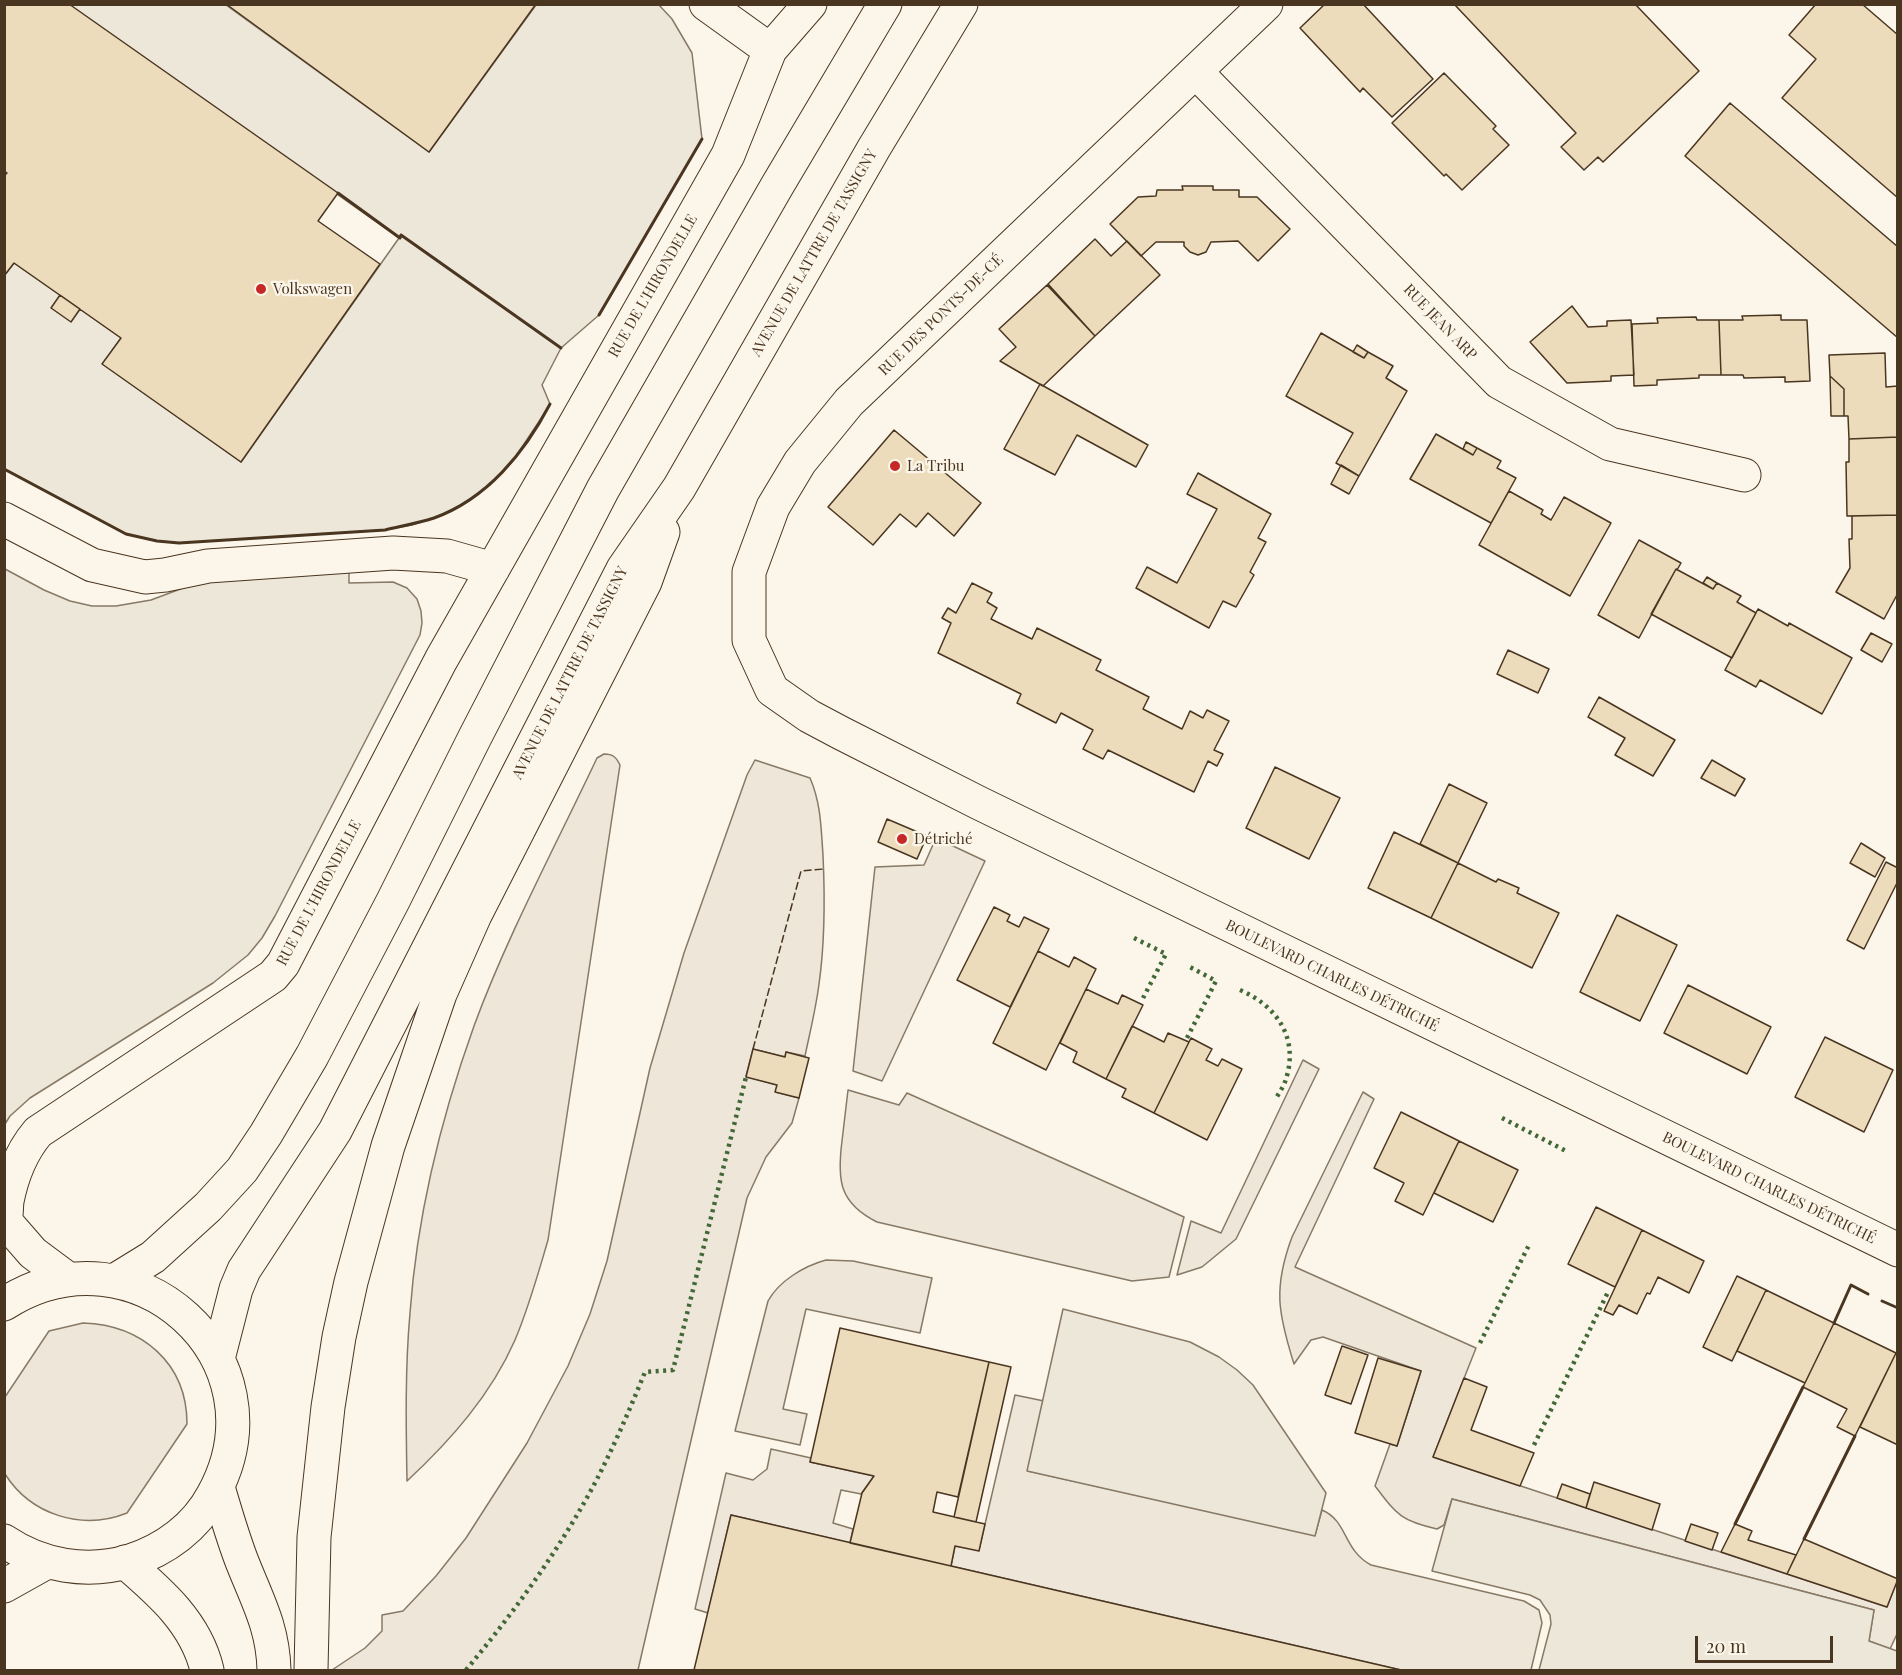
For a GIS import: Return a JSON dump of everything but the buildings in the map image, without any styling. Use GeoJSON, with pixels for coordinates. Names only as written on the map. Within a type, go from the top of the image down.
{"type":"FeatureCollection","features":[{"type":"Feature","properties":{"kind":"main road"},"geometry":{"type":"LineString","coordinates":[[706,4],[770,50]]}},
{"type":"Feature","properties":{"kind":"main road","name":"RUE DE L'HIRONDELLE"},"geometry":{"type":"LineString","coordinates":[[68,1279],[33,1253],[5,1224],[6,1205],[15,1171],[27,1144],[38,1132],[261,984],[283,964],[441,660],[728,155],[770,50],[810,4]]}},
{"type":"Feature","properties":{"kind":"main road"},"geometry":{"type":"LineString","coordinates":[[114,1281],[153,1257],[208,1208],[242,1170],[266,1134],[312,1056],[388,912],[474,737],[603,489],[777,186],[885,4]]}},
{"type":"Feature","properties":{"kind":"main road","name":"AVENUE DE LATTRE DE TASSIGNY"},"geometry":{"type":"LineString","coordinates":[[218,1359],[236,1289],[244,1270],[335,1131],[623,569],[679,488],[874,148],[961,4]]}},
{"type":"Feature","properties":{"kind":"main road","name":"RUE DES PONTS-DE-CÉ"},"geometry":{"type":"LineString","coordinates":[[772,690],[749,640],[749,572],[773,507],[800,462],[849,402],[1266,4]]}},
{"type":"Feature","properties":{"kind":"main road","name":"RUE JEAN ARP"},"geometry":{"type":"LineString","coordinates":[[1196,72],[1499,382],[1610,444],[1744,476]]}},
{"type":"Feature","properties":{"kind":"main road"},"geometry":{"type":"LineString","coordinates":[[311,1671],[314,1537],[328,1407],[339,1337],[351,1282],[388,1146],[440,994],[466,935],[645,582],[679,488]]}},
{"type":"Feature","properties":{"kind":"main road"},"geometry":{"type":"LineString","coordinates":[[4,519],[92,565],[145,577],[208,566],[393,553],[447,556],[493,569]]}},
{"type":"Feature","properties":{"kind":"main road","name":"BOULEVARD CHARLES DÉTRICHÉ"},"geometry":{"type":"LineString","coordinates":[[772,690],[809,716],[841,734],[989,808],[1898,1250]]}},
{"type":"Feature","properties":{"kind":"main road"},"geometry":{"type":"LineString","coordinates":[[4,1305],[24,1292],[68,1279],[114,1281],[146,1291],[175,1308],[199,1331],[218,1359],[229,1391],[232,1423],[229,1456],[218,1487],[209,1502],[186,1529],[158,1550],[125,1562],[94,1568],[47,1562],[20,1551],[4,1541]]}},
{"type":"Feature","properties":{"kind":"main road"},"geometry":{"type":"LineString","coordinates":[[218,1487],[240,1557],[265,1614],[274,1671]]}},
{"type":"Feature","properties":{"kind":"main road"},"geometry":{"type":"LineString","coordinates":[[4,1586],[47,1562]]}},
{"type":"Feature","properties":{"kind":"main road"},"geometry":{"type":"LineString","coordinates":[[125,1562],[158,1590],[178,1613],[195,1639],[207,1671]]}},
{"type":"Feature","properties":{"kind":"shaded area"},"geometry":{"type":"Polygon","coordinates":[[[69,5],[226,5],[429,152],[536,5],[659,5],[672,19],[692,53],[702,139],[599,315],[561,348],[542,385],[550,404],[548,408],[512,462],[490,485],[465,503],[437,517],[385,530],[179,543],[157,541],[126,534],[5,469],[4,276],[14,263],[60,295],[71,321],[80,309],[121,338],[103,364],[241,462],[399,238],[69,5]]]}},
{"type":"Feature","properties":{"kind":"shaded area"},"geometry":{"type":"Polygon","coordinates":[[[5,569],[44,590],[70,601],[92,606],[116,606],[151,600],[199,582],[349,571],[349,583],[393,582],[407,588],[417,599],[422,623],[420,635],[275,916],[262,938],[248,955],[213,983],[30,1098],[10,1116],[5,1124],[5,569]]]}},
{"type":"Feature","properties":{"kind":"shaded area"},"geometry":{"type":"Polygon","coordinates":[[[604,754],[614,756],[620,765],[548,1240],[520,1328],[494,1380],[454,1433],[407,1481],[408,1334],[413,1277],[418,1240],[441,1132],[474,1026],[501,958],[597,758],[604,754]]]}},
{"type":"Feature","properties":{"kind":"shaded area"},"geometry":{"type":"Polygon","coordinates":[[[755,760],[810,778],[816,797],[821,825],[824,887],[819,984],[805,1056],[786,1052],[785,1057],[753,1049],[746,1076],[777,1085],[776,1092],[799,1098],[792,1123],[766,1157],[747,1198],[638,1670],[332,1670],[365,1648],[382,1631],[382,1615],[403,1611],[436,1576],[466,1538],[527,1443],[568,1366],[590,1314],[607,1261],[650,1068],[684,953],[747,775],[755,760]]]}},
{"type":"Feature","properties":{"kind":"shaded area"},"geometry":{"type":"Polygon","coordinates":[[[936,838],[985,861],[882,1081],[853,1071],[875,867],[924,865],[936,838]]]}},
{"type":"Feature","properties":{"kind":"shaded area"},"geometry":{"type":"Polygon","coordinates":[[[1303,1060],[1319,1069],[1236,1239],[1202,1267],[1177,1275],[1191,1221],[1221,1233],[1303,1060]]]}},
{"type":"Feature","properties":{"kind":"shaded area"},"geometry":{"type":"Polygon","coordinates":[[[848,1090],[899,1105],[907,1093],[1184,1217],[1169,1277],[1132,1281],[877,1222],[864,1215],[848,1198],[841,1179],[840,1167],[848,1090]]]}},
{"type":"Feature","properties":{"kind":"shaded area"},"geometry":{"type":"Polygon","coordinates":[[[1363,1092],[1374,1099],[1295,1267],[1476,1348],[1433,1457],[1887,1607],[1897,1581],[1897,1634],[1890,1649],[1869,1641],[1874,1610],[1452,1499],[1444,1525],[1437,1529],[1407,1520],[1389,1504],[1375,1486],[1390,1444],[1397,1446],[1421,1371],[1323,1337],[1311,1340],[1294,1364],[1284,1330],[1280,1301],[1282,1271],[1292,1237],[1363,1092]]]}},
{"type":"Feature","properties":{"kind":"shaded area"},"geometry":{"type":"Polygon","coordinates":[[[826,1260],[853,1261],[932,1278],[920,1333],[806,1309],[783,1409],[807,1414],[800,1445],[735,1431],[768,1301],[793,1275],[826,1260]]]}},
{"type":"Feature","properties":{"kind":"shaded area"},"geometry":{"type":"Polygon","coordinates":[[[1063,1309],[1190,1342],[1219,1357],[1237,1370],[1253,1385],[1326,1493],[1315,1536],[1027,1471],[1063,1309]]]}},
{"type":"Feature","properties":{"kind":"shaded area"},"geometry":{"type":"Polygon","coordinates":[[[83,1323],[104,1325],[124,1331],[157,1351],[170,1366],[179,1383],[185,1402],[187,1424],[127,1513],[93,1520],[59,1516],[43,1509],[29,1500],[5,1474],[5,1397],[49,1331],[83,1323]]]}},
{"type":"Feature","properties":{"kind":"shaded area"},"geometry":{"type":"Polygon","coordinates":[[[1015,1395],[1044,1401],[1028,1471],[1315,1535],[1322,1510],[1337,1521],[1355,1552],[1371,1565],[1524,1601],[1539,1610],[1542,1623],[1531,1670],[1401,1670],[951,1566],[955,1546],[979,1550],[1015,1395]]]}},
{"type":"Feature","properties":{"kind":"shaded area"},"geometry":{"type":"Polygon","coordinates":[[[771,1449],[811,1458],[810,1462],[874,1476],[861,1494],[841,1490],[833,1523],[853,1529],[850,1543],[731,1515],[708,1613],[695,1609],[726,1473],[753,1480],[767,1469],[771,1449]]]}},
{"type":"Feature","properties":{"kind":"shaded area"},"geometry":{"type":"Polygon","coordinates":[[[1452,1499],[1874,1610],[1869,1641],[1897,1651],[1897,1670],[1539,1670],[1551,1624],[1550,1615],[1540,1600],[1530,1595],[1432,1571],[1452,1499]]]}},
{"type":"Feature","properties":{"kind":"hedge"},"geometry":{"type":"LineString","coordinates":[[1134,938],[1166,954],[1142,1000]]}},
{"type":"Feature","properties":{"kind":"hedge"},"geometry":{"type":"LineString","coordinates":[[1187,1038],[1216,981],[1190,967]]}},
{"type":"Feature","properties":{"kind":"hedge"},"geometry":{"type":"LineString","coordinates":[[1240,990],[1265,1005],[1282,1025],[1287,1037],[1290,1050],[1289,1064],[1285,1082],[1275,1100]]}},
{"type":"Feature","properties":{"kind":"hedge"},"geometry":{"type":"LineString","coordinates":[[466,1670],[519,1602],[567,1531],[603,1468],[645,1372],[673,1370],[746,1077]]}},
{"type":"Feature","properties":{"kind":"hedge"},"geometry":{"type":"LineString","coordinates":[[1502,1118],[1568,1152]]}},
{"type":"Feature","properties":{"kind":"hedge"},"geometry":{"type":"LineString","coordinates":[[1480,1343],[1529,1245]]}},
{"type":"Feature","properties":{"kind":"hedge"},"geometry":{"type":"LineString","coordinates":[[1534,1445],[1609,1290]]}},
{"type":"Feature","properties":{"kind":"fence"},"geometry":{"type":"LineString","coordinates":[[753,1049],[801,871],[824,869]]}},
{"type":"Feature","properties":{"kind":"wall"},"geometry":{"type":"LineString","coordinates":[[599,315],[702,139]]}},
{"type":"Feature","properties":{"kind":"wall"},"geometry":{"type":"LineString","coordinates":[[338,193],[561,348]]}},
{"type":"Feature","properties":{"kind":"wall"},"geometry":{"type":"LineString","coordinates":[[4,469],[126,534],[157,541],[179,543],[385,530],[434,518],[471,499],[502,472],[516,456],[550,404]]}},
{"type":"Feature","properties":{"kind":"wall"},"geometry":{"type":"LineString","coordinates":[[1834,1323],[1851,1285],[1868,1294]]}},
{"type":"Feature","properties":{"kind":"wall"},"geometry":{"type":"LineString","coordinates":[[1882,1301],[1898,1308]]}},
{"type":"Feature","properties":{"kind":"wall"},"geometry":{"type":"LineString","coordinates":[[1735,1524],[1803,1387]]}},
{"type":"Feature","properties":{"kind":"wall"},"geometry":{"type":"LineString","coordinates":[[1804,1539],[1855,1436]]}},
{"type":"Feature","properties":{"kind":"place","name":"Volkswagen"},"geometry":{"type":"Point","coordinates":[261,289]}},
{"type":"Feature","properties":{"kind":"place","name":"La Tribu"},"geometry":{"type":"Point","coordinates":[895,466]}},
{"type":"Feature","properties":{"kind":"place","name":"Détriché"},"geometry":{"type":"Point","coordinates":[902,839]}}]}
